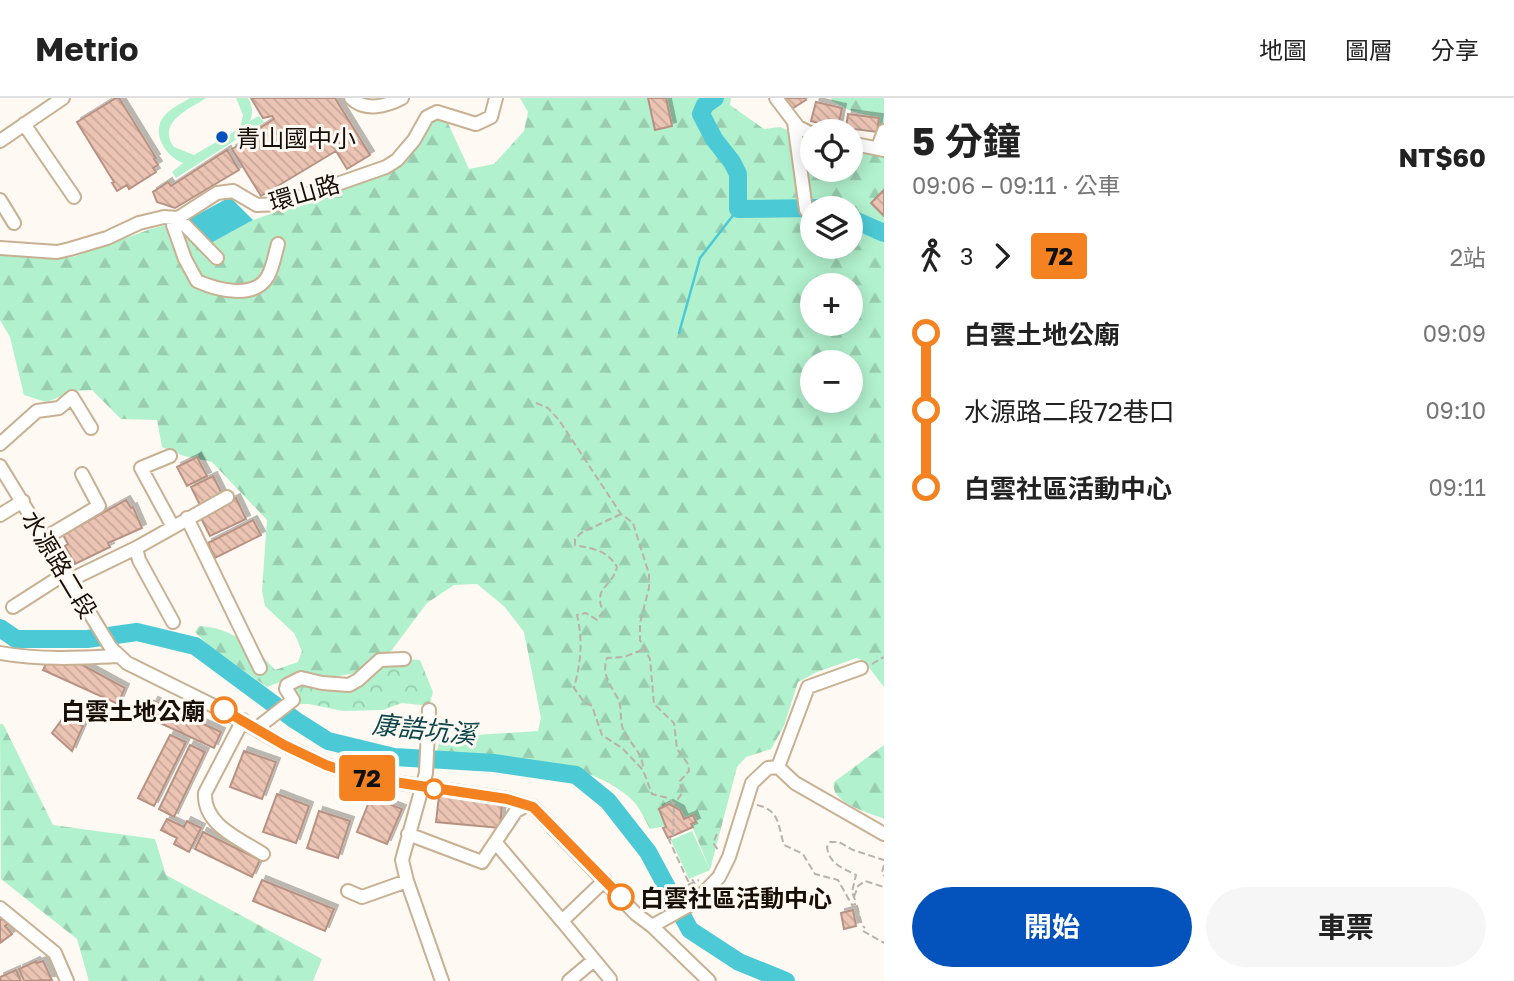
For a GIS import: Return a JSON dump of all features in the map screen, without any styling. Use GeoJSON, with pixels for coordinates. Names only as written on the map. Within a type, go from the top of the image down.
{"type":"FeatureCollection","features":[{"type":"Feature","properties":{"kind":"street"},"geometry":{"type":"LineString","coordinates":[[0,141],[24,124],[45,104],[64,98]]}},
{"type":"Feature","properties":{"kind":"street"},"geometry":{"type":"LineString","coordinates":[[351,98],[356,103],[376,107],[402,98]]}},
{"type":"Feature","properties":{"kind":"street","name":"環山路"},"geometry":{"type":"LineString","coordinates":[[0,248],[57,252],[107,238],[138,223],[164,216],[178,218],[217,193],[233,191],[257,205],[281,204],[397,160],[414,140],[427,117],[438,112],[475,124],[491,117],[496,98]]}},
{"type":"Feature","properties":{"kind":"street"},"geometry":{"type":"LineString","coordinates":[[776,98],[800,126]]}},
{"type":"Feature","properties":{"kind":"street"},"geometry":{"type":"LineString","coordinates":[[794,122],[804,196]]}},
{"type":"Feature","properties":{"kind":"street"},"geometry":{"type":"LineString","coordinates":[[24,124],[74,197]]}},
{"type":"Feature","properties":{"kind":"street"},"geometry":{"type":"LineString","coordinates":[[863,145],[881,148],[884,131]]}},
{"type":"Feature","properties":{"kind":"street"},"geometry":{"type":"LineString","coordinates":[[0,200],[14,223]]}},
{"type":"Feature","properties":{"kind":"street"},"geometry":{"type":"LineString","coordinates":[[217,258],[178,218],[173,225],[185,259],[197,281],[215,289],[257,288],[268,277],[278,244]]}},
{"type":"Feature","properties":{"kind":"street"},"geometry":{"type":"LineString","coordinates":[[0,443],[37,411],[59,408],[72,397],[92,428]]}},
{"type":"Feature","properties":{"kind":"street"},"geometry":{"type":"LineString","coordinates":[[170,456],[141,468],[173,527]]}},
{"type":"Feature","properties":{"kind":"street","name":"水源路二段"},"geometry":{"type":"LineString","coordinates":[[0,466],[115,652],[74,659],[21,657],[0,653]]}},
{"type":"Feature","properties":{"kind":"street"},"geometry":{"type":"LineString","coordinates":[[45,538],[99,506],[82,474]]}},
{"type":"Feature","properties":{"kind":"street"},"geometry":{"type":"LineString","coordinates":[[13,607],[68,576],[136,548],[227,498]]}},
{"type":"Feature","properties":{"kind":"street"},"geometry":{"type":"LineString","coordinates":[[0,515],[23,501]]}},
{"type":"Feature","properties":{"kind":"street"},"geometry":{"type":"LineString","coordinates":[[187,518],[260,668]]}},
{"type":"Feature","properties":{"kind":"street"},"geometry":{"type":"LineString","coordinates":[[136,548],[139,560],[173,622]]}},
{"type":"Feature","properties":{"kind":"street"},"geometry":{"type":"LineString","coordinates":[[115,652],[127,663],[243,720],[284,745],[326,765],[361,777],[507,799],[533,807],[636,914],[656,924],[709,981]]}},
{"type":"Feature","properties":{"kind":"street"},"geometry":{"type":"LineString","coordinates":[[257,728],[293,700],[286,690],[287,685],[300,678],[349,685],[380,660],[404,659]]}},
{"type":"Feature","properties":{"kind":"street"},"geometry":{"type":"LineString","coordinates":[[778,767],[808,687],[861,668]]}},
{"type":"Feature","properties":{"kind":"street"},"geometry":{"type":"LineString","coordinates":[[429,710],[424,787],[402,859],[407,881],[442,981]]}},
{"type":"Feature","properties":{"kind":"street"},"geometry":{"type":"LineString","coordinates":[[243,720],[205,793],[204,804],[218,826],[263,854]]}},
{"type":"Feature","properties":{"kind":"street"},"geometry":{"type":"LineString","coordinates":[[656,924],[695,902],[719,877],[730,856],[752,783],[768,768],[778,767],[795,783],[884,834]]}},
{"type":"Feature","properties":{"kind":"street"},"geometry":{"type":"LineString","coordinates":[[408,834],[482,862],[516,811],[527,805]]}},
{"type":"Feature","properties":{"kind":"street"},"geometry":{"type":"LineString","coordinates":[[496,843],[610,979]]}},
{"type":"Feature","properties":{"kind":"street"},"geometry":{"type":"LineString","coordinates":[[562,921],[605,880]]}},
{"type":"Feature","properties":{"kind":"street"},"geometry":{"type":"LineString","coordinates":[[348,891],[362,897],[407,881]]}},
{"type":"Feature","properties":{"kind":"street"},"geometry":{"type":"LineString","coordinates":[[0,908],[55,953],[67,981]]}},
{"type":"Feature","properties":{"kind":"street"},"geometry":{"type":"LineString","coordinates":[[569,981],[594,960]]}},
{"type":"Feature","properties":{"kind":"path"},"geometry":{"type":"LineString","coordinates":[[536,403],[548,408],[559,420],[621,514],[633,523],[649,574],[649,588],[640,623],[640,640],[650,659],[654,704],[674,723],[677,749],[688,764],[689,771],[679,782],[683,792],[673,805]]}},
{"type":"Feature","properties":{"kind":"path"},"geometry":{"type":"LineString","coordinates":[[621,514],[581,533],[575,539],[575,545],[611,556],[617,567],[614,579],[602,588],[599,600],[603,612],[597,620],[586,613],[577,615],[582,635],[581,660],[574,688],[584,702],[592,706],[602,735],[622,748],[643,771],[652,794],[668,798],[673,805],[673,838],[669,840],[688,881],[692,879],[694,882]]}},
{"type":"Feature","properties":{"kind":"path"},"geometry":{"type":"LineString","coordinates":[[643,771],[643,760],[622,725],[619,699],[609,686],[604,666],[607,658],[624,657],[644,649]]}},
{"type":"Feature","properties":{"kind":"path"},"geometry":{"type":"LineString","coordinates":[[861,668],[884,657]]}},
{"type":"Feature","properties":{"kind":"path"},"geometry":{"type":"LineString","coordinates":[[756,805],[766,807],[778,817],[784,845],[803,854],[815,874],[838,880],[852,905],[856,902]]}},
{"type":"Feature","properties":{"kind":"path"},"geometry":{"type":"LineString","coordinates":[[717,834],[713,843],[717,850],[730,856]]}},
{"type":"Feature","properties":{"kind":"path"},"geometry":{"type":"LineString","coordinates":[[884,860],[853,850],[839,842],[830,842],[827,847],[829,856],[843,870],[856,875],[852,892],[864,930],[884,943]]}},
{"type":"Feature","properties":{"kind":"path"},"geometry":{"type":"LineString","coordinates":[[884,865],[884,876]]}},
{"type":"Feature","properties":{"kind":"path"},"geometry":{"type":"LineString","coordinates":[[856,902],[855,892],[862,882],[870,881],[884,887]]}},
{"type":"Feature","properties":{"kind":"green space"},"geometry":{"type":"Polygon","coordinates":[[[190,98],[206,98],[177,118],[169,131],[174,147],[194,155],[240,128],[243,115],[236,98],[248,98],[252,110],[250,121],[259,116],[264,122],[176,178],[172,172],[183,163],[165,149],[159,128],[166,114],[190,98]]]}},
{"type":"Feature","properties":{"kind":"green space"},"geometry":{"type":"Polygon","coordinates":[[[520,98],[731,98],[730,105],[764,129],[780,127],[800,135],[800,182],[863,182],[863,150],[873,152],[879,118],[851,111],[831,98],[884,98],[884,687],[864,661],[857,658],[817,672],[798,682],[784,726],[771,749],[746,757],[737,767],[710,870],[690,821],[650,829],[633,801],[594,776],[546,763],[437,751],[439,743],[445,737],[538,731],[541,718],[524,632],[504,606],[477,584],[454,585],[427,603],[391,651],[375,657],[356,673],[333,677],[296,676],[267,687],[211,648],[195,632],[199,626],[232,634],[275,670],[298,662],[302,651],[294,633],[265,606],[262,591],[267,520],[212,462],[184,456],[162,447],[157,420],[121,419],[92,390],[76,391],[46,402],[24,395],[10,337],[0,320],[0,254],[73,257],[151,229],[189,219],[211,243],[253,220],[397,169],[422,140],[434,119],[447,121],[469,169],[494,164],[524,131],[528,112],[520,98]]]}},
{"type":"Feature","properties":{"kind":"green space"},"geometry":{"type":"Polygon","coordinates":[[[380,660],[420,660],[433,692],[429,706],[402,703],[383,710],[343,711],[295,704],[290,686],[302,680],[354,685],[380,660]]]}},
{"type":"Feature","properties":{"kind":"green space"},"geometry":{"type":"Polygon","coordinates":[[[0,724],[3,724],[53,825],[155,839],[166,875],[322,959],[313,981],[89,981],[77,939],[1,879],[0,724]]]}},
{"type":"Feature","properties":{"kind":"green space"},"geometry":{"type":"Polygon","coordinates":[[[884,745],[884,819],[843,801],[837,796],[834,782],[884,745]]]}},
{"type":"Feature","properties":{"kind":"green space"},"geometry":{"type":"Polygon","coordinates":[[[692,831],[710,870],[689,879],[671,840],[692,831]]]}},
{"type":"Feature","properties":{"kind":"water"},"geometry":{"type":"Polygon","coordinates":[[[230,197],[253,220],[211,243],[189,219],[230,197]]]}},
{"type":"Feature","properties":{"kind":"building"},"geometry":{"type":"Polygon","coordinates":[[[119,98],[158,165],[153,168],[156,172],[129,189],[127,185],[117,191],[77,122],[119,98]]]}},
{"type":"Feature","properties":{"kind":"building"},"geometry":{"type":"Polygon","coordinates":[[[251,98],[335,98],[370,155],[347,169],[336,151],[261,196],[232,149],[274,119],[272,116],[263,118],[251,98]]]}},
{"type":"Feature","properties":{"kind":"building"},"geometry":{"type":"Polygon","coordinates":[[[648,98],[666,98],[672,126],[655,130],[648,98]]]}},
{"type":"Feature","properties":{"kind":"building"},"geometry":{"type":"Polygon","coordinates":[[[782,98],[805,98],[806,100],[790,110],[782,98]]]}},
{"type":"Feature","properties":{"kind":"building"},"geometry":{"type":"Polygon","coordinates":[[[816,102],[842,108],[840,119],[812,119],[816,102]]]}},
{"type":"Feature","properties":{"kind":"building"},"geometry":{"type":"Polygon","coordinates":[[[848,114],[879,118],[877,132],[863,130],[863,119],[847,119],[848,114]]]}},
{"type":"Feature","properties":{"kind":"building"},"geometry":{"type":"Polygon","coordinates":[[[227,150],[239,170],[175,208],[157,202],[153,192],[168,182],[171,186],[227,150]]]}},
{"type":"Feature","properties":{"kind":"building"},"geometry":{"type":"Polygon","coordinates":[[[884,190],[884,216],[871,203],[884,190]]]}},
{"type":"Feature","properties":{"kind":"building"},"geometry":{"type":"Polygon","coordinates":[[[197,457],[207,476],[187,486],[177,467],[197,457]]]}},
{"type":"Feature","properties":{"kind":"building"},"geometry":{"type":"Polygon","coordinates":[[[213,476],[223,496],[201,507],[191,487],[213,476]]]}},
{"type":"Feature","properties":{"kind":"building"},"geometry":{"type":"Polygon","coordinates":[[[236,498],[246,519],[210,536],[200,516],[236,498]]]}},
{"type":"Feature","properties":{"kind":"building"},"geometry":{"type":"Polygon","coordinates":[[[126,500],[131,508],[133,507],[142,528],[108,543],[110,547],[75,564],[65,546],[68,544],[63,535],[126,500]]]}},
{"type":"Feature","properties":{"kind":"building"},"geometry":{"type":"Polygon","coordinates":[[[253,520],[261,535],[215,558],[208,543],[253,520]]]}},
{"type":"Feature","properties":{"kind":"building"},"geometry":{"type":"Polygon","coordinates":[[[75,661],[125,688],[118,704],[43,670],[47,662],[75,661]]]}},
{"type":"Feature","properties":{"kind":"building"},"geometry":{"type":"Polygon","coordinates":[[[154,701],[221,732],[214,748],[147,717],[154,701]]]}},
{"type":"Feature","properties":{"kind":"building"},"geometry":{"type":"Polygon","coordinates":[[[63,718],[83,726],[72,751],[52,733],[63,718]]]}},
{"type":"Feature","properties":{"kind":"building"},"geometry":{"type":"Polygon","coordinates":[[[170,735],[186,742],[154,806],[138,798],[170,735]]]}},
{"type":"Feature","properties":{"kind":"building"},"geometry":{"type":"Polygon","coordinates":[[[190,745],[205,752],[174,817],[159,809],[190,745]]]}},
{"type":"Feature","properties":{"kind":"building"},"geometry":{"type":"Polygon","coordinates":[[[244,751],[276,762],[262,799],[230,787],[244,751]]]}},
{"type":"Feature","properties":{"kind":"building"},"geometry":{"type":"Polygon","coordinates":[[[277,794],[309,806],[296,843],[263,832],[277,794]]]}},
{"type":"Feature","properties":{"kind":"building"},"geometry":{"type":"Polygon","coordinates":[[[439,796],[502,803],[500,828],[436,822],[439,796]]]}},
{"type":"Feature","properties":{"kind":"building"},"geometry":{"type":"Polygon","coordinates":[[[371,797],[402,809],[387,844],[357,832],[371,797]]]}},
{"type":"Feature","properties":{"kind":"building"},"geometry":{"type":"Polygon","coordinates":[[[669,804],[680,810],[684,819],[693,815],[696,822],[691,824],[693,827],[668,838],[659,809],[669,804]]]}},
{"type":"Feature","properties":{"kind":"building"},"geometry":{"type":"Polygon","coordinates":[[[319,811],[350,821],[338,858],[307,848],[319,811]]]}},
{"type":"Feature","properties":{"kind":"building"},"geometry":{"type":"Polygon","coordinates":[[[167,819],[184,827],[187,821],[201,828],[189,852],[174,844],[177,838],[161,830],[167,819]]]}},
{"type":"Feature","properties":{"kind":"building"},"geometry":{"type":"Polygon","coordinates":[[[203,832],[260,860],[252,877],[195,849],[203,832]]]}},
{"type":"Feature","properties":{"kind":"building"},"geometry":{"type":"Polygon","coordinates":[[[262,880],[334,909],[325,931],[253,901],[262,880]]]}},
{"type":"Feature","properties":{"kind":"building"},"geometry":{"type":"Polygon","coordinates":[[[853,910],[856,926],[844,929],[841,913],[853,910]]]}},
{"type":"Feature","properties":{"kind":"building"},"geometry":{"type":"Polygon","coordinates":[[[5,918],[9,923],[5,926],[12,934],[0,943],[0,920],[5,918]]]}},
{"type":"Feature","properties":{"kind":"building"},"geometry":{"type":"Polygon","coordinates":[[[36,961],[43,961],[52,980],[24,981],[19,969],[36,961]]]}},
{"type":"Feature","properties":{"kind":"building"},"geometry":{"type":"Polygon","coordinates":[[[16,970],[21,981],[1,981],[0,977],[16,970]]]}},
{"type":"Feature","properties":{"kind":"waterway"},"geometry":{"type":"LineString","coordinates":[[715,98],[705,105],[701,114],[738,174],[738,209],[800,208]]}},
{"type":"Feature","properties":{"kind":"waterway"},"geometry":{"type":"LineString","coordinates":[[679,333],[700,258],[738,209]]}},
{"type":"Feature","properties":{"kind":"waterway"},"geometry":{"type":"LineString","coordinates":[[863,224],[884,233]]}},
{"type":"Feature","properties":{"kind":"waterway","name":"康誥坑溪"},"geometry":{"type":"LineString","coordinates":[[0,628],[16,639],[87,639],[137,632],[195,646],[328,741],[394,757],[494,763],[576,775],[608,801],[648,852],[690,930],[739,962],[786,981]]}},
{"type":"Feature","properties":{"kind":"bus line","name":"72"},"geometry":{"type":"LineString","coordinates":[[224,710],[284,745],[326,765],[361,777],[507,799],[533,807],[621,897]]}},
{"type":"Feature","properties":{"kind":"place","name":"青山國中小"},"geometry":{"type":"Point","coordinates":[222,137]}},
{"type":"Feature","properties":{"kind":"place","name":"白雲土地公廟"},"geometry":{"type":"Point","coordinates":[224,710]}},
{"type":"Feature","properties":{"kind":"place","name":"白雲社區活動中心"},"geometry":{"type":"Point","coordinates":[621,897]}}]}
